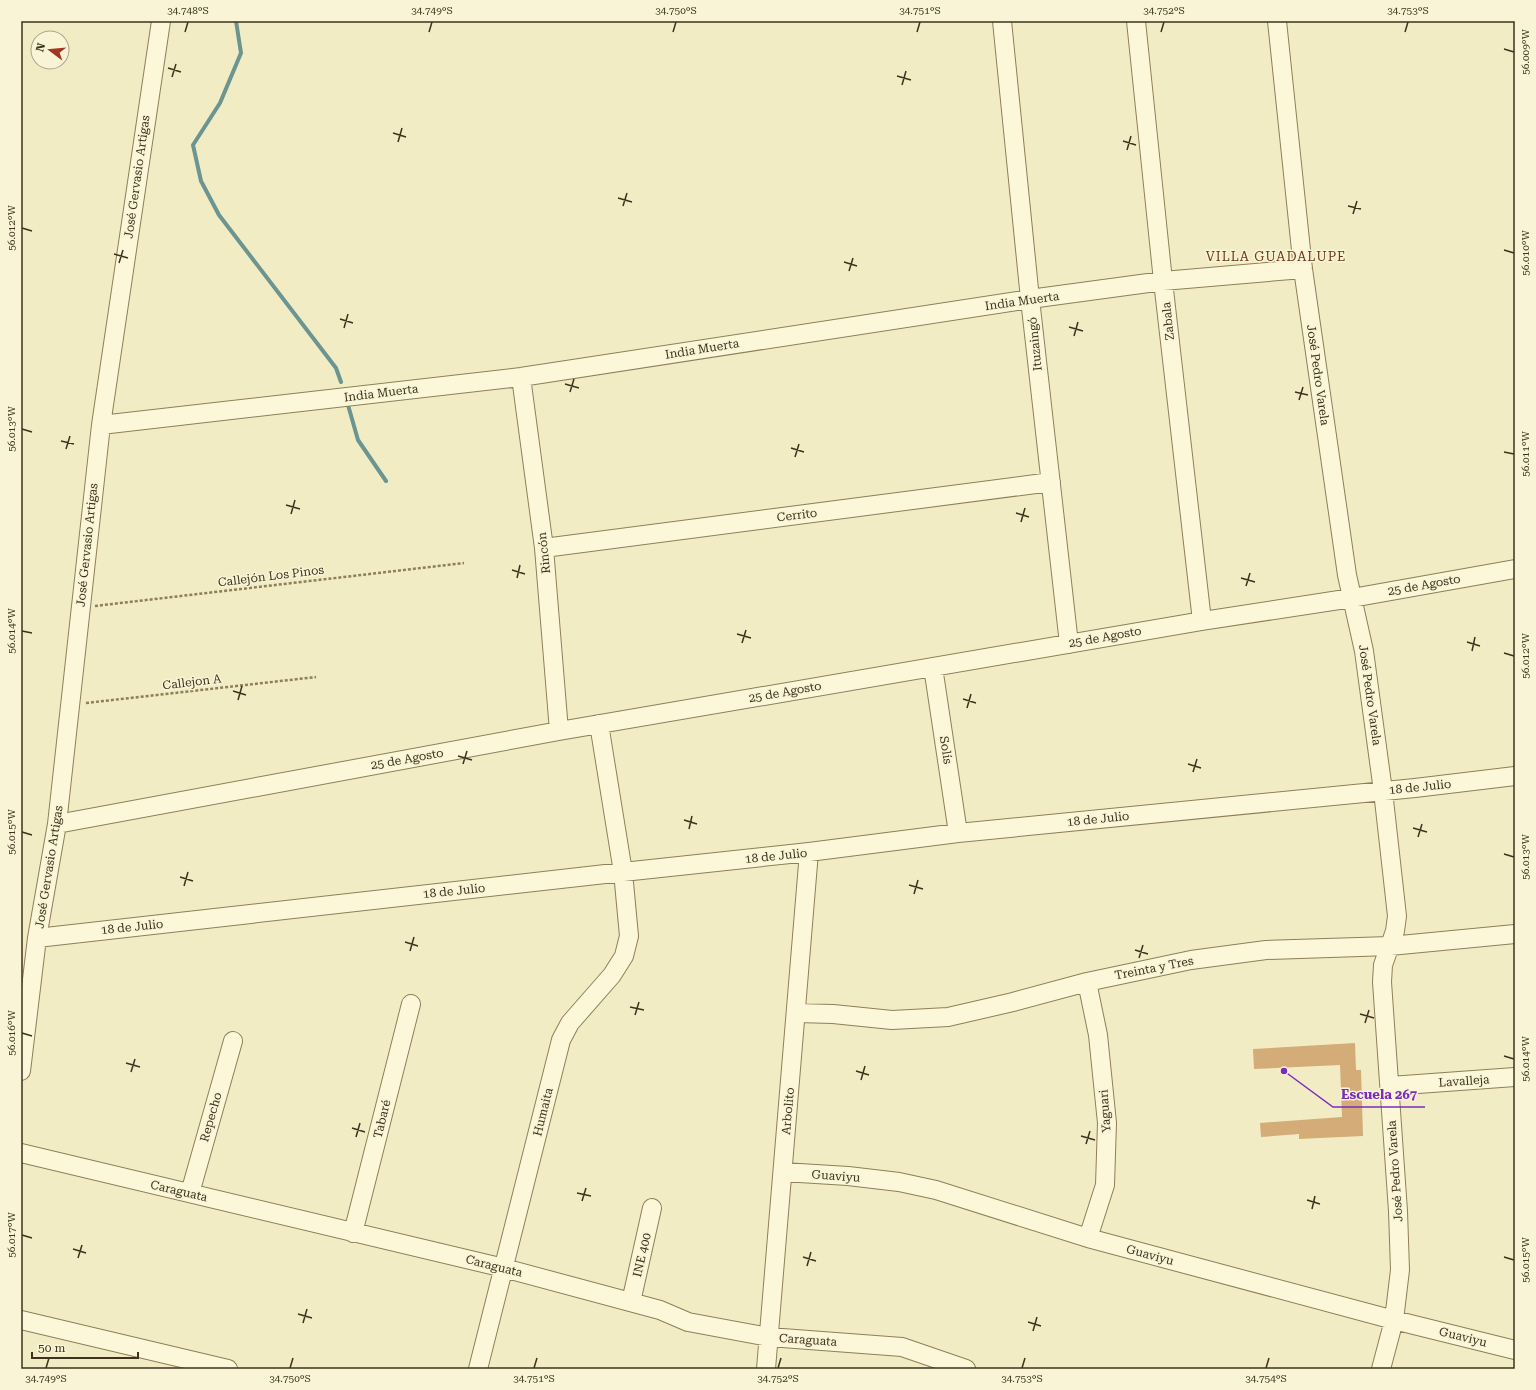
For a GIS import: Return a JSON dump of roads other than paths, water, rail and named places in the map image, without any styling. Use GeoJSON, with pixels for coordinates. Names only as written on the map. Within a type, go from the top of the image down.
{"type":"FeatureCollection","features":[{"type":"Feature","properties":{"kind":"street","name":"José Gervasio Artigas"},"geometry":{"type":"LineString","coordinates":[[21,1071],[37,938],[57,824],[101,425],[160,21]]}},
{"type":"Feature","properties":{"kind":"street","name":"Ituzaingó"},"geometry":{"type":"LineString","coordinates":[[1002,21],[1030,299],[1069,644]]}},
{"type":"Feature","properties":{"kind":"street","name":"Zabala"},"geometry":{"type":"LineString","coordinates":[[1136,21],[1163,281],[1202,621]]}},
{"type":"Feature","properties":{"kind":"street","name":"José Pedro Varela"},"geometry":{"type":"LineString","coordinates":[[1277,21],[1303,268],[1333,486],[1347,575],[1364,651],[1384,791],[1397,916],[1395,931],[1383,965],[1382,982],[1400,1245],[1400,1270],[1394,1320],[1381,1369]]}},
{"type":"Feature","properties":{"kind":"street","name":"India Muerta"},"geometry":{"type":"LineString","coordinates":[[101,425],[521,376],[1030,299],[1163,281],[1303,268]]}},
{"type":"Feature","properties":{"kind":"street","name":"Rincón"},"geometry":{"type":"LineString","coordinates":[[521,376],[544,548],[559,731]]}},
{"type":"Feature","properties":{"kind":"street","name":"Cerrito"},"geometry":{"type":"LineString","coordinates":[[544,548],[1051,482]]}},
{"type":"Feature","properties":{"kind":"street","name":"25 de Agosto"},"geometry":{"type":"LineString","coordinates":[[57,824],[599,724],[1202,621],[1352,598],[1515,569]]}},
{"type":"Feature","properties":{"kind":"street","name":"Solís"},"geometry":{"type":"LineString","coordinates":[[933,667],[958,833]]}},
{"type":"Feature","properties":{"kind":"street"},"geometry":{"type":"LineString","coordinates":[[599,724],[623,872]]}},
{"type":"Feature","properties":{"kind":"street","name":"18 de Julio"},"geometry":{"type":"LineString","coordinates":[[37,938],[810,852],[958,833],[1384,791],[1515,776]]}},
{"type":"Feature","properties":{"kind":"street","name":"Arbolito"},"geometry":{"type":"LineString","coordinates":[[766,1369],[810,852]]}},
{"type":"Feature","properties":{"kind":"street","name":"Humaita"},"geometry":{"type":"LineString","coordinates":[[478,1369],[561,1040],[570,1022],[612,975],[624,956],[629,936],[623,872]]}},
{"type":"Feature","properties":{"kind":"street","name":"Treinta y Tres"},"geometry":{"type":"LineString","coordinates":[[796,1013],[833,1014],[892,1020],[948,1017],[1013,1002],[1087,982],[1191,960],[1266,950],[1390,946],[1515,934]]}},
{"type":"Feature","properties":{"kind":"street","name":"Yaguari"},"geometry":{"type":"LineString","coordinates":[[1087,982],[1098,1035],[1107,1123],[1105,1184],[1088,1238]]}},
{"type":"Feature","properties":{"kind":"street","name":"Tabaré"},"geometry":{"type":"LineString","coordinates":[[353,1233],[412,1004]]}},
{"type":"Feature","properties":{"kind":"street","name":"Repecho"},"geometry":{"type":"LineString","coordinates":[[190,1193],[233,1040]]}},
{"type":"Feature","properties":{"kind":"street","name":"Lavalleja"},"geometry":{"type":"LineString","coordinates":[[1390,1086],[1515,1077]]}},
{"type":"Feature","properties":{"kind":"street","name":"Caraguata"},"geometry":{"type":"LineString","coordinates":[[21,1153],[504,1268],[660,1310],[688,1322],[769,1337],[902,1347],[966,1369]]}},
{"type":"Feature","properties":{"kind":"street","name":"Guaviyu"},"geometry":{"type":"LineString","coordinates":[[783,1172],[848,1176],[899,1182],[929,1189],[1088,1238],[1394,1320],[1515,1350]]}},
{"type":"Feature","properties":{"kind":"street","name":"INE 400"},"geometry":{"type":"LineString","coordinates":[[631,1302],[652,1208]]}},
{"type":"Feature","properties":{"kind":"street"},"geometry":{"type":"LineString","coordinates":[[24,1321],[228,1369]]}},
{"type":"Feature","properties":{"kind":"waterway"},"geometry":{"type":"LineString","coordinates":[[236,21],[241,53],[220,103],[193,145],[201,181],[219,215],[336,368],[341,382]]}},
{"type":"Feature","properties":{"kind":"waterway"},"geometry":{"type":"LineString","coordinates":[[348,405],[358,440],[386,481]]}},
{"type":"Feature","properties":{"kind":"place","name":"Escuela 267"},"geometry":{"type":"Point","coordinates":[1284,1071]}},
{"type":"Feature","properties":{"kind":"district","name":"VILLA GUADALUPE"},"geometry":{"type":"Point","coordinates":[1276,256]}}]}
